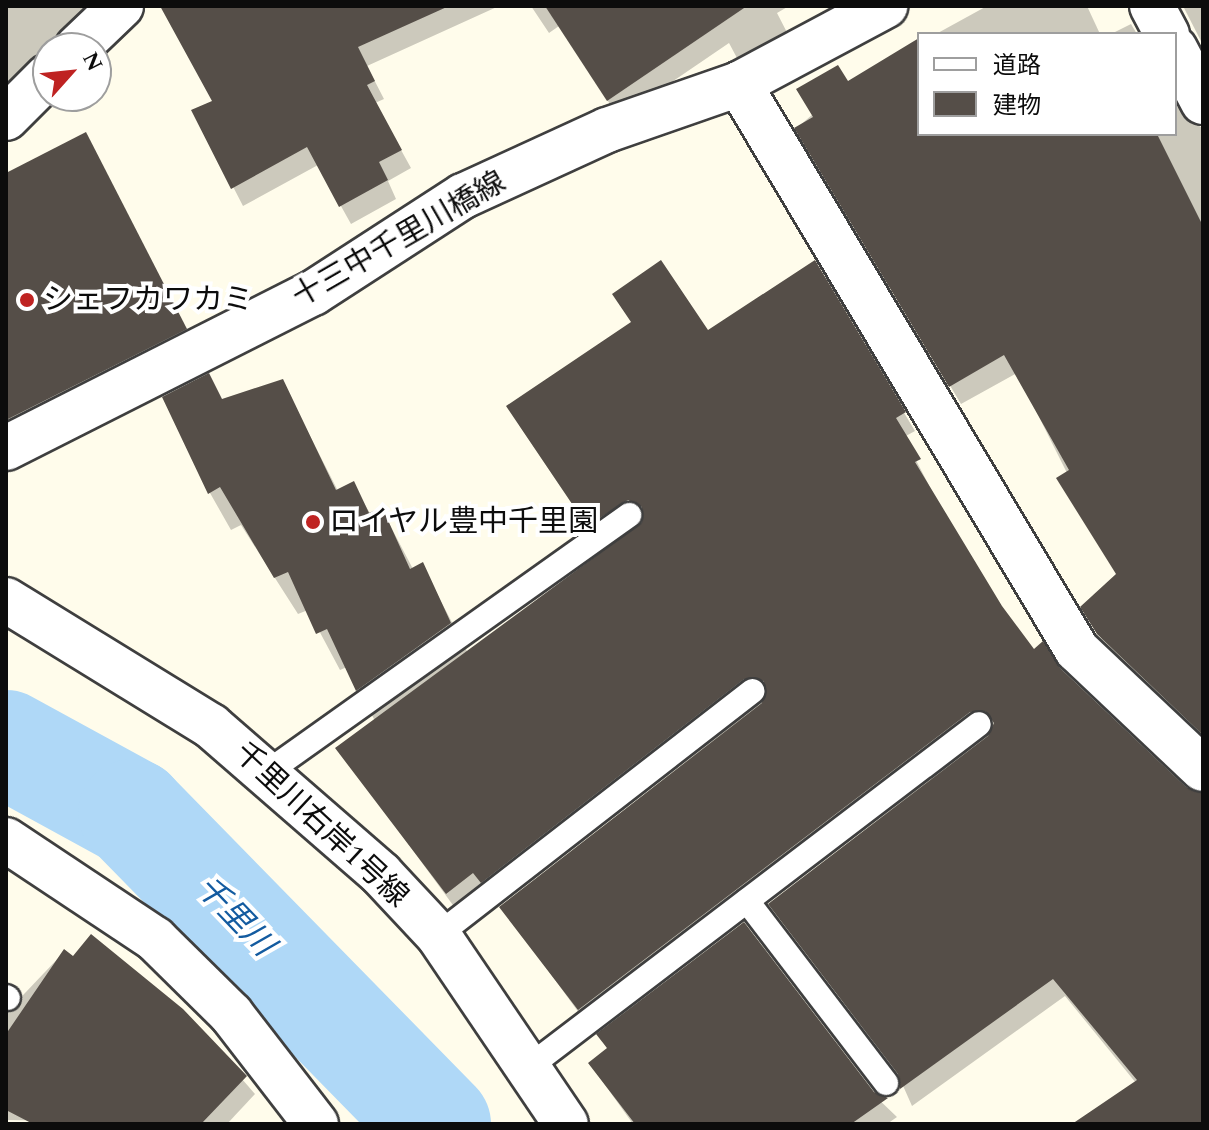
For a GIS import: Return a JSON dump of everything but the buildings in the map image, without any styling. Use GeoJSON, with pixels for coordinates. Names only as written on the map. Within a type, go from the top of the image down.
{"type":"FeatureCollection","features":[{"type":"Feature","properties":{"kind":"street"},"geometry":{"type":"LineString","coordinates":[[94,32],[121,6]]}},
{"type":"Feature","properties":{"kind":"street","name":"十三中千里川橋線"},"geometry":{"type":"LineString","coordinates":[[6,448],[313,293],[463,196],[607,130],[739,84],[885,6]]}},
{"type":"Feature","properties":{"kind":"street"},"geometry":{"type":"LineString","coordinates":[[1152,6],[1166,32]]}},
{"type":"Feature","properties":{"kind":"street"},"geometry":{"type":"LineString","coordinates":[[1177,53],[1203,102]]}},
{"type":"Feature","properties":{"kind":"street"},"geometry":{"type":"LineString","coordinates":[[739,84],[1077,650],[1203,769]]}},
{"type":"Feature","properties":{"kind":"street"},"geometry":{"type":"LineString","coordinates":[[6,118],[32,92]]}},
{"type":"Feature","properties":{"kind":"street","name":"千里川右岸1号線"},"geometry":{"type":"LineString","coordinates":[[6,600],[150,684],[269,771],[438,935],[530,1066],[566,1124]]}},
{"type":"Feature","properties":{"kind":"street"},"geometry":{"type":"LineString","coordinates":[[6,840],[155,939],[231,1014],[316,1124]]}},
{"type":"Feature","properties":{"kind":"lane"},"geometry":{"type":"LineString","coordinates":[[269,771],[629,515]]}},
{"type":"Feature","properties":{"kind":"lane"},"geometry":{"type":"LineString","coordinates":[[438,935],[753,691]]}},
{"type":"Feature","properties":{"kind":"lane"},"geometry":{"type":"LineString","coordinates":[[530,1066],[979,724]]}},
{"type":"Feature","properties":{"kind":"lane"},"geometry":{"type":"LineString","coordinates":[[747,901],[886,1083]]}},
{"type":"Feature","properties":{"kind":"waterway","name":"千里川"},"geometry":{"type":"LineString","coordinates":[[6,744],[132,813],[437,1124]]}},
{"type":"Feature","properties":{"kind":"place","name":"シェフカワカミ"},"geometry":{"type":"Point","coordinates":[27,300]}},
{"type":"Feature","properties":{"kind":"place","name":"ロイヤル豊中千里園"},"geometry":{"type":"Point","coordinates":[313,522]}}]}
